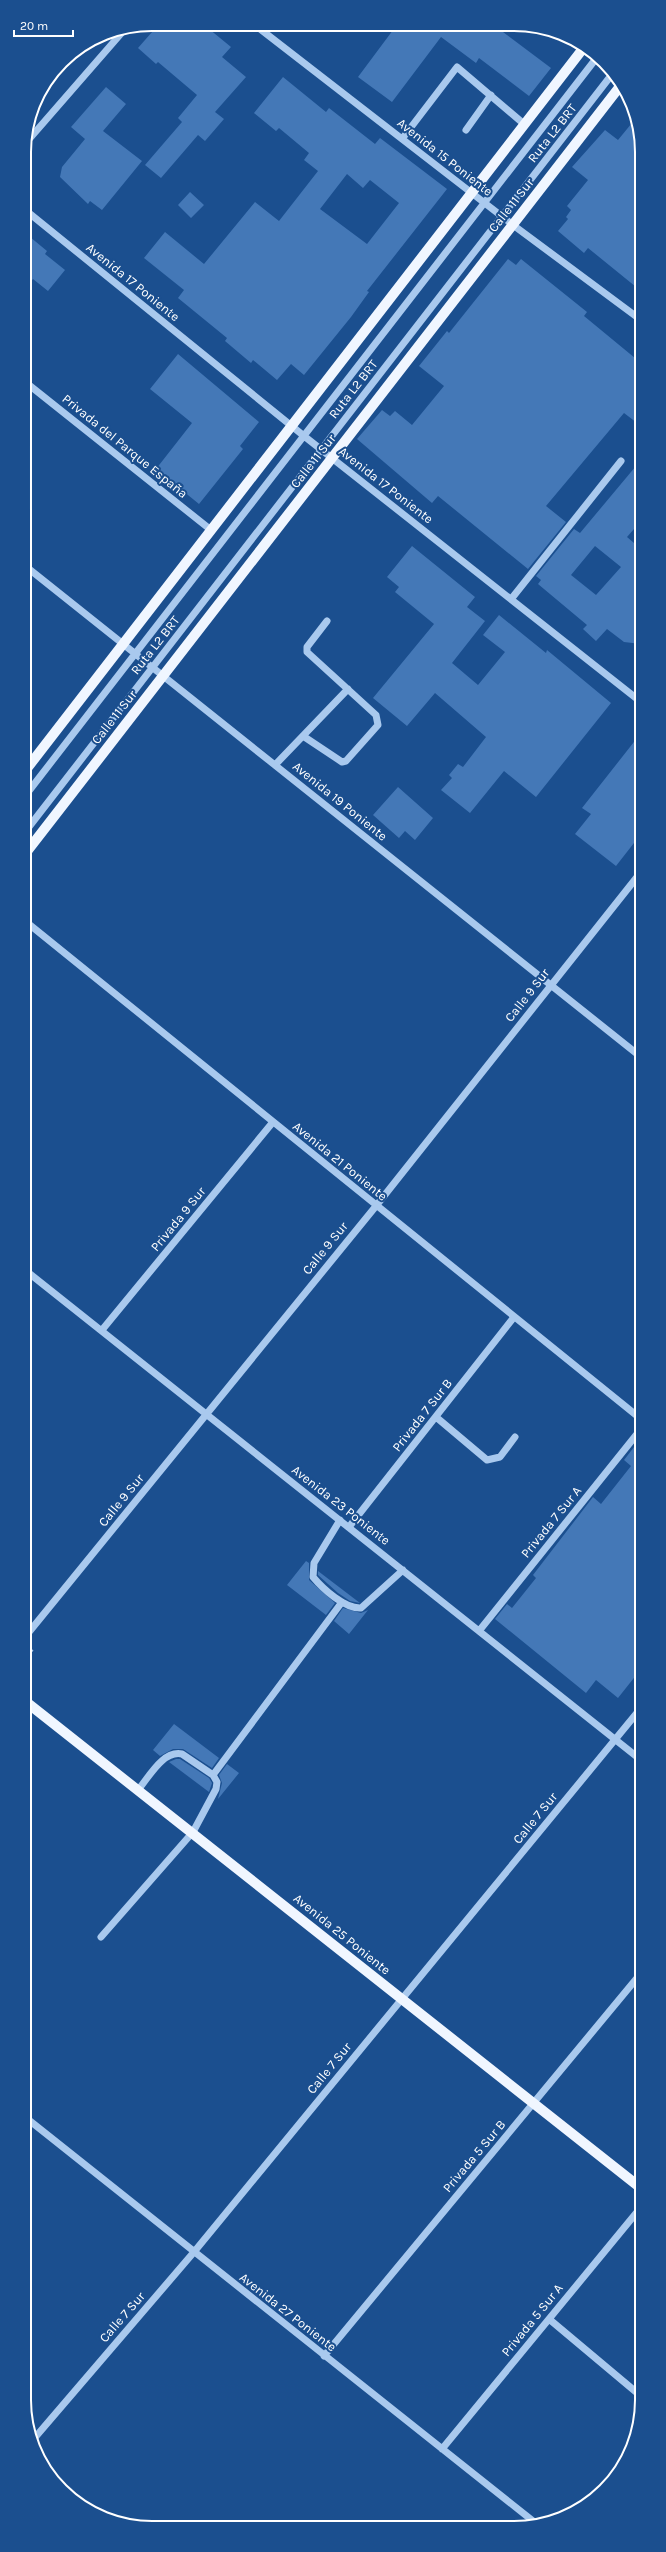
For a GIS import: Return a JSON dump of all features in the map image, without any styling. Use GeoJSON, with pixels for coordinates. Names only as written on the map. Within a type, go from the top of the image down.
{"type":"FeatureCollection","features":[{"type":"Feature","properties":{"kind":"main road"},"geometry":{"type":"LineString","coordinates":[[31,762],[581,51]]}},
{"type":"Feature","properties":{"kind":"main road","name":"Calle 11 Sur"},"geometry":{"type":"LineString","coordinates":[[31,845],[618,89]]}},
{"type":"Feature","properties":{"kind":"main road","name":"Avenida 25 Poniente"},"geometry":{"type":"LineString","coordinates":[[31,1706],[193,1832],[635,2183]]}},
{"type":"Feature","properties":{"kind":"street","name":"Avenida 15 Poniente"},"geometry":{"type":"LineString","coordinates":[[263,31],[502,217],[635,316]]}},
{"type":"Feature","properties":{"kind":"street"},"geometry":{"type":"LineString","coordinates":[[32,136],[118,36]]}},
{"type":"Feature","properties":{"kind":"street","name":"Ruta L2 BRT"},"geometry":{"type":"LineString","coordinates":[[31,787],[594,61]]}},
{"type":"Feature","properties":{"kind":"street"},"geometry":{"type":"LineString","coordinates":[[402,139],[457,67],[524,124]]}},
{"type":"Feature","properties":{"kind":"street","name":"Ruta L2 BRT"},"geometry":{"type":"LineString","coordinates":[[31,823],[610,78]]}},
{"type":"Feature","properties":{"kind":"street"},"geometry":{"type":"LineString","coordinates":[[466,130],[491,95]]}},
{"type":"Feature","properties":{"kind":"street","name":"Avenida 17 Poniente"},"geometry":{"type":"LineString","coordinates":[[31,215],[321,450],[512,598],[635,697]]}},
{"type":"Feature","properties":{"kind":"street","name":"Privada del Parque España"},"geometry":{"type":"LineString","coordinates":[[31,387],[211,530]]}},
{"type":"Feature","properties":{"kind":"street"},"geometry":{"type":"LineString","coordinates":[[512,598],[621,461]]}},
{"type":"Feature","properties":{"kind":"street","name":"Avenida 19 Poniente"},"geometry":{"type":"LineString","coordinates":[[31,571],[635,1052]]}},
{"type":"Feature","properties":{"kind":"street"},"geometry":{"type":"LineString","coordinates":[[303,736],[338,761],[346,761],[378,725],[378,720],[348,689],[307,652],[307,647],[327,621]]}},
{"type":"Feature","properties":{"kind":"street"},"geometry":{"type":"LineString","coordinates":[[275,765],[348,689]]}},
{"type":"Feature","properties":{"kind":"street","name":"Calle 9 Sur"},"geometry":{"type":"LineString","coordinates":[[31,1630],[376,1206],[550,984],[635,879]]}},
{"type":"Feature","properties":{"kind":"street","name":"Avenida 21 Poniente"},"geometry":{"type":"LineString","coordinates":[[31,926],[635,1415]]}},
{"type":"Feature","properties":{"kind":"street","name":"Privada 9 Sur"},"geometry":{"type":"LineString","coordinates":[[102,1330],[273,1122]]}},
{"type":"Feature","properties":{"kind":"street","name":"Avenida 23 Poniente"},"geometry":{"type":"LineString","coordinates":[[31,1275],[635,1755]]}},
{"type":"Feature","properties":{"kind":"street","name":"Privada 7 Sur B"},"geometry":{"type":"LineString","coordinates":[[349,1527],[514,1317]]}},
{"type":"Feature","properties":{"kind":"street"},"geometry":{"type":"LineString","coordinates":[[436,1417],[487,1460],[500,1457],[515,1437]]}},
{"type":"Feature","properties":{"kind":"street","name":"Privada 7 Sur A"},"geometry":{"type":"LineString","coordinates":[[479,1631],[635,1436]]}},
{"type":"Feature","properties":{"kind":"street"},"geometry":{"type":"LineString","coordinates":[[340,1520],[312,1570],[318,1582],[342,1602],[354,1609],[360,1608],[403,1570]]}},
{"type":"Feature","properties":{"kind":"street"},"geometry":{"type":"LineString","coordinates":[[213,1775],[342,1602]]}},
{"type":"Feature","properties":{"kind":"street","name":"Calle 7 Sur"},"geometry":{"type":"LineString","coordinates":[[36,2436],[194,2252],[635,1717]]}},
{"type":"Feature","properties":{"kind":"street"},"geometry":{"type":"LineString","coordinates":[[101,1938],[193,1832],[216,1789],[217,1782],[213,1775],[182,1754],[176,1752],[164,1758],[138,1790]]}},
{"type":"Feature","properties":{"kind":"street","name":"Privada 5 Sur B"},"geometry":{"type":"LineString","coordinates":[[324,2356],[635,1980]]}},
{"type":"Feature","properties":{"kind":"street","name":"Avenida 27 Poniente"},"geometry":{"type":"LineString","coordinates":[[31,2122],[324,2356],[532,2520]]}},
{"type":"Feature","properties":{"kind":"street","name":"Privada 5 Sur A"},"geometry":{"type":"LineString","coordinates":[[442,2449],[635,2214]]}},
{"type":"Feature","properties":{"kind":"street"},"geometry":{"type":"LineString","coordinates":[[548,2319],[635,2391]]}},
{"type":"Feature","properties":{"kind":"building"},"geometry":{"type":"Polygon","coordinates":[[[153,31],[212,31],[231,47],[222,57],[246,77],[215,112],[224,119],[205,141],[198,135],[161,178],[145,165],[182,122],[178,118],[197,95],[158,62],[156,64],[138,48],[153,31]]]}},
{"type":"Feature","properties":{"kind":"building"},"geometry":{"type":"Polygon","coordinates":[[[392,31],[502,31],[551,68],[529,96],[479,58],[476,63],[441,37],[392,102],[358,77],[392,31]]]}},
{"type":"Feature","properties":{"kind":"building"},"geometry":{"type":"Polygon","coordinates":[[[283,77],[326,112],[329,108],[375,144],[380,138],[447,189],[367,291],[369,292],[351,317],[304,375],[291,364],[277,380],[253,360],[251,363],[225,341],[227,338],[178,298],[184,290],[144,258],[165,232],[204,264],[255,202],[279,221],[318,171],[304,160],[309,153],[279,128],[276,131],[254,113],[283,77]],[[347,174],[320,209],[367,244],[399,203],[370,180],[363,188],[347,174]]]}},
{"type":"Feature","properties":{"kind":"building"},"geometry":{"type":"Polygon","coordinates":[[[106,87],[126,104],[103,131],[142,161],[102,210],[90,201],[88,204],[60,177],[62,167],[85,139],[71,127],[106,87]]]}},
{"type":"Feature","properties":{"kind":"building"},"geometry":{"type":"Polygon","coordinates":[[[632,124],[635,152],[635,286],[588,248],[584,253],[558,231],[568,219],[566,217],[571,210],[567,206],[588,180],[572,167],[605,130],[618,140],[632,124]]]}},
{"type":"Feature","properties":{"kind":"building"},"geometry":{"type":"Polygon","coordinates":[[[190,192],[204,205],[191,218],[178,205],[190,192]]]}},
{"type":"Feature","properties":{"kind":"building"},"geometry":{"type":"Polygon","coordinates":[[[31,238],[47,251],[45,254],[65,270],[48,291],[33,279],[31,281],[31,238]]]}},
{"type":"Feature","properties":{"kind":"building"},"geometry":{"type":"Polygon","coordinates":[[[508,259],[516,265],[521,259],[587,312],[584,316],[635,358],[635,421],[624,413],[546,506],[566,522],[528,569],[438,496],[432,503],[357,439],[382,410],[390,416],[395,411],[412,425],[444,386],[419,366],[447,331],[449,333],[508,259]]]}},
{"type":"Feature","properties":{"kind":"building"},"geometry":{"type":"Polygon","coordinates":[[[178,354],[259,422],[240,446],[243,449],[199,504],[156,469],[192,423],[150,389],[178,354]]]}},
{"type":"Feature","properties":{"kind":"building"},"geometry":{"type":"Polygon","coordinates":[[[635,467],[635,528],[627,537],[635,544],[635,643],[624,642],[607,629],[596,641],[583,629],[587,625],[538,584],[541,580],[536,576],[574,529],[580,533],[635,467]],[[595,546],[571,575],[596,595],[621,567],[595,546]]]}},
{"type":"Feature","properties":{"kind":"building"},"geometry":{"type":"Polygon","coordinates":[[[412,546],[475,597],[467,607],[485,621],[452,663],[478,685],[505,652],[483,635],[499,615],[546,653],[547,650],[611,703],[536,797],[504,771],[470,813],[441,790],[452,778],[449,775],[458,764],[463,767],[486,737],[435,693],[407,726],[373,698],[434,624],[395,592],[399,587],[387,577],[412,546]]]}},
{"type":"Feature","properties":{"kind":"building"},"geometry":{"type":"Polygon","coordinates":[[[635,741],[635,842],[616,866],[575,834],[591,814],[582,808],[635,741]]]}},
{"type":"Feature","properties":{"kind":"building"},"geometry":{"type":"Polygon","coordinates":[[[398,787],[433,818],[415,840],[405,831],[399,838],[373,815],[398,787]]]}},
{"type":"Feature","properties":{"kind":"building"},"geometry":{"type":"Polygon","coordinates":[[[635,1446],[635,1677],[618,1698],[596,1680],[586,1693],[495,1619],[507,1604],[512,1608],[536,1578],[533,1575],[593,1497],[601,1504],[631,1466],[624,1460],[635,1446]]]}},
{"type":"Feature","properties":{"kind":"building"},"geometry":{"type":"Polygon","coordinates":[[[306,1561],[309,1563],[309,1580],[335,1603],[326,1615],[287,1585],[306,1561]]]}},
{"type":"Feature","properties":{"kind":"building"},"geometry":{"type":"Polygon","coordinates":[[[318,1571],[360,1603],[350,1601],[338,1593],[318,1575],[318,1571]]]}},
{"type":"Feature","properties":{"kind":"building"},"geometry":{"type":"Polygon","coordinates":[[[343,1608],[361,1613],[368,1610],[349,1634],[334,1621],[343,1608]]]}},
{"type":"Feature","properties":{"kind":"building"},"geometry":{"type":"Polygon","coordinates":[[[174,1724],[219,1758],[212,1768],[183,1749],[173,1749],[160,1756],[153,1750],[174,1724]]]}},
{"type":"Feature","properties":{"kind":"building"},"geometry":{"type":"Polygon","coordinates":[[[180,1759],[209,1778],[212,1783],[209,1792],[169,1762],[180,1759]]]}},
{"type":"Feature","properties":{"kind":"building"},"geometry":{"type":"Polygon","coordinates":[[[227,1764],[239,1773],[218,1799],[222,1783],[219,1775],[227,1764]]]}}]}
